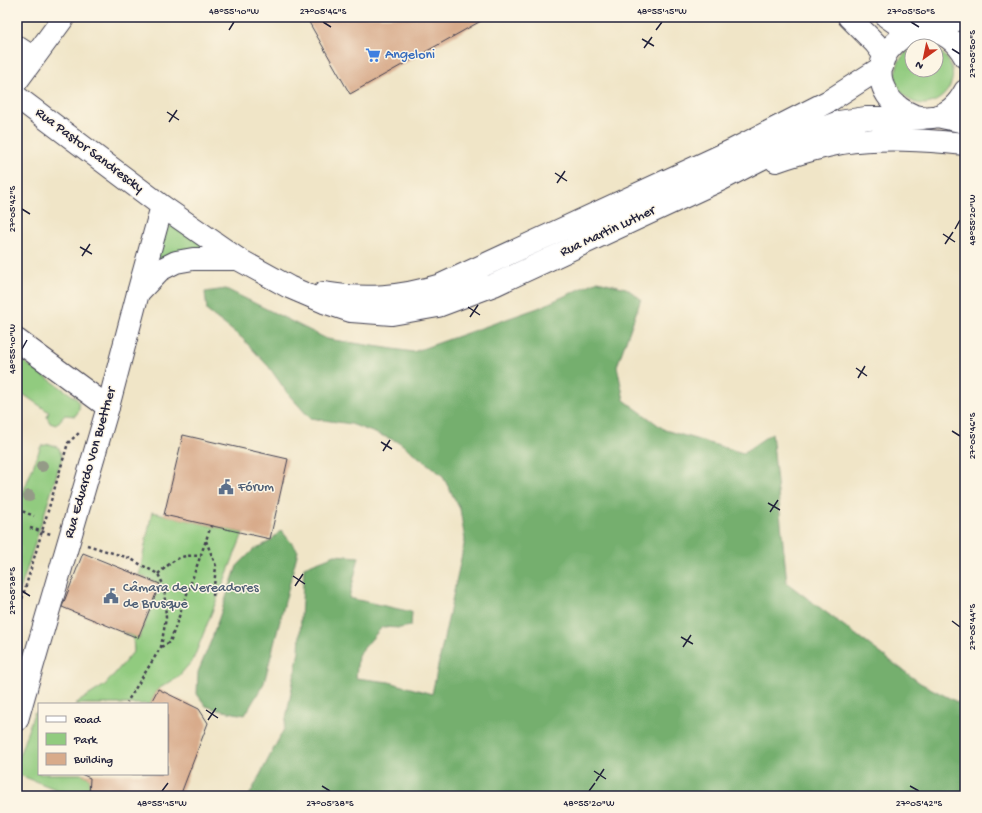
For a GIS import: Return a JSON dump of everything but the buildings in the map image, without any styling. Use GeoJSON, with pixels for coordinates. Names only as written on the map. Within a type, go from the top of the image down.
{"type":"FeatureCollection","features":[{"type":"Feature","properties":{"kind":"main road"},"geometry":{"type":"LineString","coordinates":[[17,81],[25,53],[64,17]]}},
{"type":"Feature","properties":{"kind":"main road"},"geometry":{"type":"LineString","coordinates":[[849,17],[875,43],[884,62],[882,82],[887,96],[896,107],[909,115],[965,122]]}},
{"type":"Feature","properties":{"kind":"main road"},"geometry":{"type":"LineString","coordinates":[[887,17],[910,33],[924,30],[938,32],[950,38],[960,48],[965,57]]}},
{"type":"Feature","properties":{"kind":"main road"},"geometry":{"type":"LineString","coordinates":[[938,32],[959,17]]}},
{"type":"Feature","properties":{"kind":"main road","name":"Rua Martin Luther"},"geometry":{"type":"LineString","coordinates":[[289,287],[337,295],[369,297],[401,295],[442,285],[731,151],[829,101],[884,62],[891,47],[910,33]]}},
{"type":"Feature","properties":{"kind":"main road"},"geometry":{"type":"LineString","coordinates":[[930,117],[950,110],[961,100],[965,91]]}},
{"type":"Feature","properties":{"kind":"main road","name":"Rua Pastor Sandrescky"},"geometry":{"type":"LineString","coordinates":[[17,97],[162,206]]}},
{"type":"Feature","properties":{"kind":"main road","name":"Rua Martin Luther"},"geometry":{"type":"LineString","coordinates":[[162,206],[238,259],[289,287],[324,302],[351,311],[392,314],[438,306],[494,285],[722,179],[798,138],[839,122],[866,118],[930,117]]}},
{"type":"Feature","properties":{"kind":"main road"},"geometry":{"type":"LineString","coordinates":[[722,179],[789,157],[842,143],[870,140],[907,140],[965,144]]}},
{"type":"Feature","properties":{"kind":"main road","name":"Rua Eduardo Von Buettner"},"geometry":{"type":"LineString","coordinates":[[17,720],[22,692],[108,407],[162,206]]}},
{"type":"Feature","properties":{"kind":"main road","name":"Rua Martin Luther"},"geometry":{"type":"LineString","coordinates":[[138,293],[160,270],[176,262],[205,258],[238,259]]}},
{"type":"Feature","properties":{"kind":"main road"},"geometry":{"type":"LineString","coordinates":[[17,340],[108,407]]}},
{"type":"Feature","properties":{"kind":"path"},"geometry":{"type":"LineString","coordinates":[[17,616],[68,443],[85,427]]}},
{"type":"Feature","properties":{"kind":"path"},"geometry":{"type":"LineString","coordinates":[[17,508],[34,516]]}},
{"type":"Feature","properties":{"kind":"path"},"geometry":{"type":"LineString","coordinates":[[161,647],[170,642],[211,526]]}},
{"type":"Feature","properties":{"kind":"path"},"geometry":{"type":"LineString","coordinates":[[30,528],[129,558],[158,574],[164,586],[166,618],[161,647],[127,702]]}},
{"type":"Feature","properties":{"kind":"path"},"geometry":{"type":"LineString","coordinates":[[206,540],[216,566],[213,596]]}},
{"type":"Feature","properties":{"kind":"path"},"geometry":{"type":"LineString","coordinates":[[158,574],[174,561],[186,555],[201,556]]}},
{"type":"Feature","properties":{"kind":"green space"},"geometry":{"type":"Polygon","coordinates":[[[904,55],[904,78],[944,78],[944,56],[948,60],[952,71],[951,82],[946,92],[937,100],[927,104],[916,103],[905,96],[899,89],[896,77],[898,63],[904,55]]]}},
{"type":"Feature","properties":{"kind":"green space"},"geometry":{"type":"Polygon","coordinates":[[[167,217],[211,248],[156,261],[167,217]]]}},
{"type":"Feature","properties":{"kind":"green space"},"geometry":{"type":"Polygon","coordinates":[[[598,281],[626,288],[641,299],[617,366],[624,400],[665,430],[743,453],[772,433],[787,583],[920,683],[965,706],[965,796],[249,796],[284,729],[299,651],[304,567],[335,555],[359,557],[349,598],[412,612],[411,626],[400,628],[382,627],[358,655],[356,678],[389,682],[432,694],[465,540],[460,509],[442,475],[399,442],[351,424],[310,418],[288,394],[269,367],[242,338],[207,311],[205,292],[226,289],[327,339],[413,352],[538,308],[598,281]]]}},
{"type":"Feature","properties":{"kind":"green space"},"geometry":{"type":"Polygon","coordinates":[[[17,357],[76,398],[79,407],[75,416],[65,415],[56,425],[50,423],[47,417],[49,412],[17,390],[17,357]]]}},
{"type":"Feature","properties":{"kind":"green space"},"geometry":{"type":"Polygon","coordinates":[[[50,444],[59,448],[62,458],[17,600],[17,492],[22,495],[41,446],[50,444]]]}},
{"type":"Feature","properties":{"kind":"green space"},"geometry":{"type":"Polygon","coordinates":[[[152,512],[243,533],[193,660],[177,678],[158,689],[151,703],[77,703],[105,685],[134,651],[133,638],[121,631],[139,638],[160,584],[139,575],[152,512]]]}},
{"type":"Feature","properties":{"kind":"green space"},"geometry":{"type":"Polygon","coordinates":[[[281,530],[298,551],[264,683],[245,715],[206,706],[197,694],[198,672],[211,641],[237,566],[253,550],[269,542],[281,530]]]}},
{"type":"Feature","properties":{"kind":"green space"},"geometry":{"type":"Polygon","coordinates":[[[38,712],[38,775],[83,775],[90,778],[89,796],[73,796],[17,774],[17,762],[34,713],[38,712]]]}},
{"type":"Feature","properties":{"kind":"place","name":"Angeloni"},"geometry":{"type":"Point","coordinates":[373,55]}},
{"type":"Feature","properties":{"kind":"place","name":"Fórum"},"geometry":{"type":"Point","coordinates":[226,487]}},
{"type":"Feature","properties":{"kind":"place","name":"Câmara de Vereadores de Brusque"},"geometry":{"type":"Point","coordinates":[111,596]}}]}
